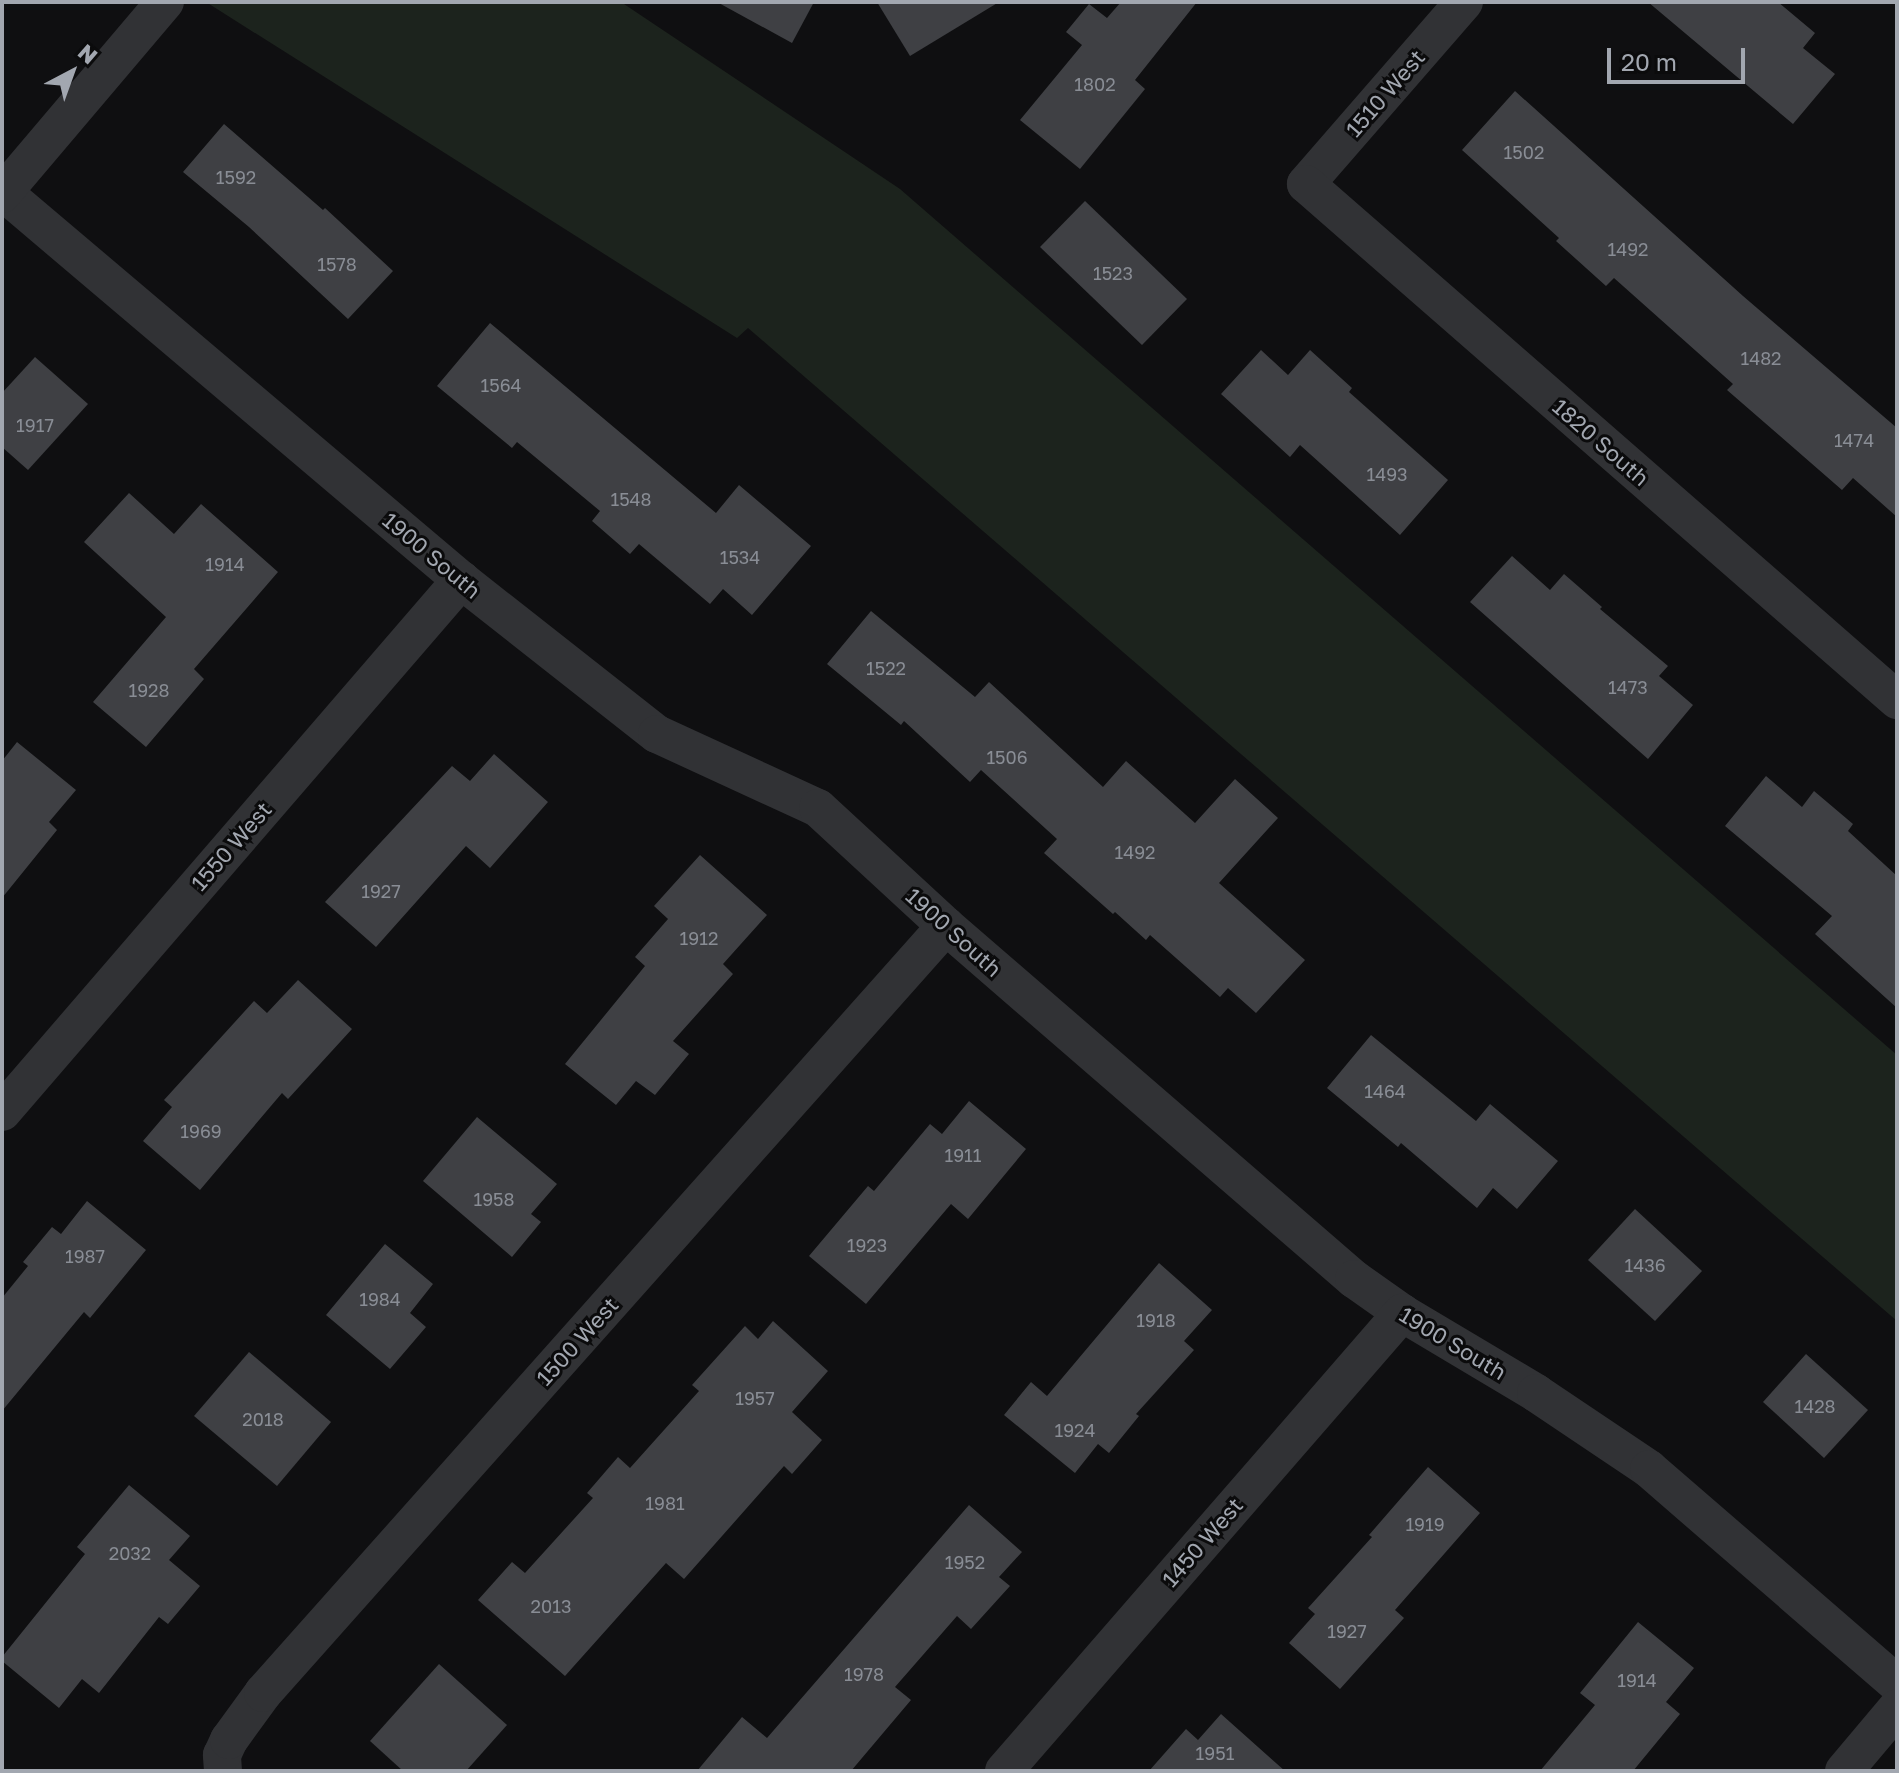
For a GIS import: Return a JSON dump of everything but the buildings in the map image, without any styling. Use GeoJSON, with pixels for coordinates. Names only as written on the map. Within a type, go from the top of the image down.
{"type":"FeatureCollection","features":[{"type":"Feature","properties":{"kind":"street"},"geometry":{"type":"LineString","coordinates":[[3,193],[165,2]]}},
{"type":"Feature","properties":{"kind":"street","name":"1510 West"},"geometry":{"type":"LineString","coordinates":[[1306,184],[1464,2]]}},
{"type":"Feature","properties":{"kind":"street","name":"1820 South"},"geometry":{"type":"LineString","coordinates":[[1306,184],[1897,700]]}},
{"type":"Feature","properties":{"kind":"street","name":"1900 South"},"geometry":{"type":"LineString","coordinates":[[3,193],[461,580],[657,734],[818,808],[946,926],[1354,1279],[1402,1313],[1536,1393],[1649,1469],[1897,1684]]}},
{"type":"Feature","properties":{"kind":"street","name":"1550 West"},"geometry":{"type":"LineString","coordinates":[[2,1112],[461,580]]}},
{"type":"Feature","properties":{"kind":"street","name":"1500 West"},"geometry":{"type":"LineString","coordinates":[[222,1767],[222,1755],[243,1717],[263,1693],[946,926]]}},
{"type":"Feature","properties":{"kind":"street","name":"1450 West"},"geometry":{"type":"LineString","coordinates":[[1004,1771],[1402,1313]]}},
{"type":"Feature","properties":{"kind":"street"},"geometry":{"type":"LineString","coordinates":[[1844,1771],[1897,1708]]}},
{"type":"Feature","properties":{"kind":"shaded area"},"geometry":{"type":"Polygon","coordinates":[[[206,2],[621,2],[900,189],[1897,1055],[1897,1321],[748,328],[737,338],[206,2]]]}}]}
